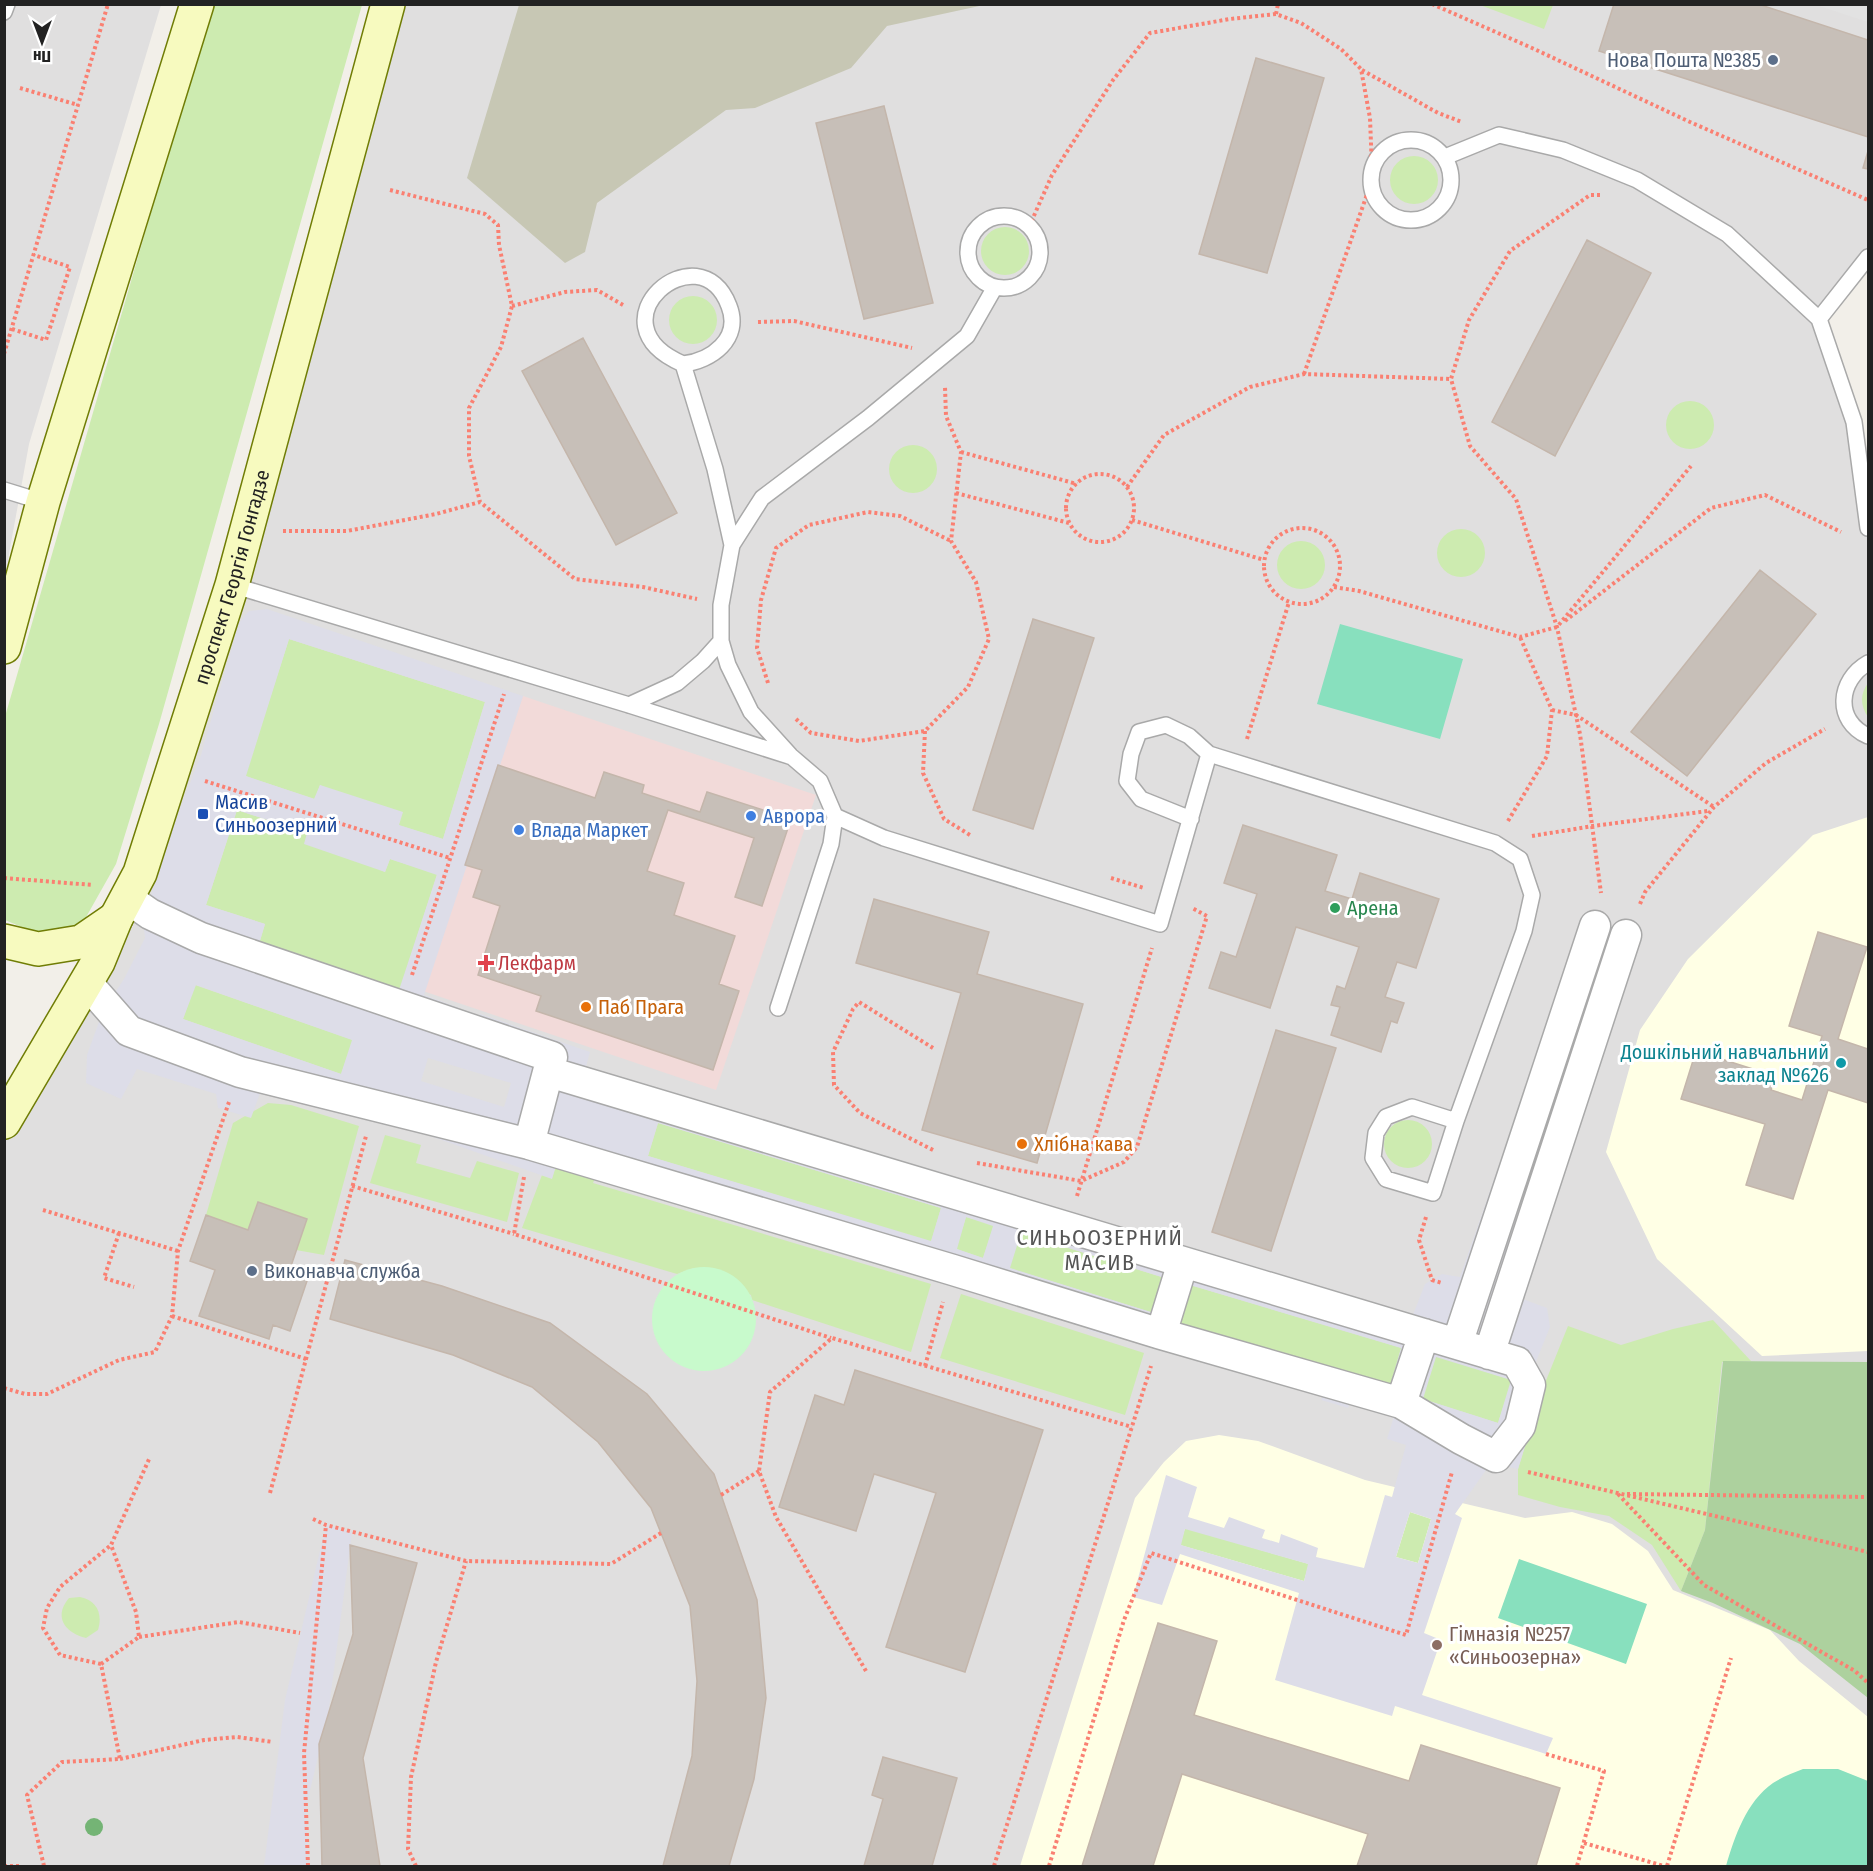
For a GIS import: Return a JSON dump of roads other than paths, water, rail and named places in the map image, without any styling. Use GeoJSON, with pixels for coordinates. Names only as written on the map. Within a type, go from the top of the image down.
{"type":"FeatureCollection","features":[{"type":"Feature","properties":{"kind":"street"},"geometry":{"type":"LineString","coordinates":[[4,647],[44,502],[197,4]]}},
{"type":"Feature","properties":{"kind":"street","name":"проспект Георгія Гонгадзе"},"geometry":{"type":"LineString","coordinates":[[4,1122],[98,962],[115,901],[140,873],[232,585],[388,4]]}},
{"type":"Feature","properties":{"kind":"street"},"geometry":{"type":"LineString","coordinates":[[4,941],[39,949],[81,942],[115,901],[150,914],[201,938],[552,1057],[530,1144]]}},
{"type":"Feature","properties":{"kind":"street"},"geometry":{"type":"LineString","coordinates":[[1457,1344],[1594,930],[1624,940],[1489,1354]]}},
{"type":"Feature","properties":{"kind":"street"},"geometry":{"type":"LineString","coordinates":[[86,982],[129,1031],[240,1072],[530,1144],[1161,1334],[1401,1403],[1496,1457],[1520,1426],[1530,1385],[1517,1362],[549,1072]]}},
{"type":"Feature","properties":{"kind":"street"},"geometry":{"type":"LineString","coordinates":[[1507,1194],[1538,1204]]}},
{"type":"Feature","properties":{"kind":"street"},"geometry":{"type":"LineString","coordinates":[[1161,1334],[1183,1262]]}},
{"type":"Feature","properties":{"kind":"street"},"geometry":{"type":"LineString","coordinates":[[1474,1293],[1505,1302]]}},
{"type":"Feature","properties":{"kind":"street"},"geometry":{"type":"LineString","coordinates":[[1401,1403],[1424,1334]]}},
{"type":"Feature","properties":{"kind":"lane"},"geometry":{"type":"LineString","coordinates":[[4,12],[7,4]]}},
{"type":"Feature","properties":{"kind":"lane"},"geometry":{"type":"LineString","coordinates":[[1445,158],[1499,135],[1563,150],[1637,180],[1727,234],[1819,319],[1854,423],[1869,528]]}},
{"type":"Feature","properties":{"kind":"lane"},"geometry":{"type":"LineString","coordinates":[[1413,140],[1435,147],[1445,158],[1452,179],[1449,193],[1438,210],[1426,218],[1406,220],[1392,216],[1381,207],[1374,195],[1371,176],[1382,152],[1388,147],[1413,140]]}},
{"type":"Feature","properties":{"kind":"lane"},"geometry":{"type":"LineString","coordinates":[[997,217],[1010,217],[1029,227],[1038,242],[1040,254],[1037,266],[1030,277],[1020,284],[1007,288],[995,287],[977,276],[970,265],[968,252],[974,233],[986,222],[997,217]]}},
{"type":"Feature","properties":{"kind":"lane"},"geometry":{"type":"LineString","coordinates":[[1819,319],[1869,257]]}},
{"type":"Feature","properties":{"kind":"lane"},"geometry":{"type":"LineString","coordinates":[[683,364],[698,362],[716,353],[726,342],[732,323],[730,308],[723,293],[711,282],[697,277],[677,278],[664,284],[649,302],[645,317],[648,337],[657,349],[683,364],[715,469],[732,545]]}},
{"type":"Feature","properties":{"kind":"lane"},"geometry":{"type":"LineString","coordinates":[[778,1008],[831,844],[835,816],[820,781],[792,757],[751,712],[728,665],[722,641],[721,605],[732,545],[762,498],[868,418],[967,336],[995,287]]}},
{"type":"Feature","properties":{"kind":"lane"},"geometry":{"type":"LineString","coordinates":[[4,490],[44,502]]}},
{"type":"Feature","properties":{"kind":"lane"},"geometry":{"type":"LineString","coordinates":[[232,585],[629,705],[792,757]]}},
{"type":"Feature","properties":{"kind":"lane"},"geometry":{"type":"LineString","coordinates":[[629,705],[677,683],[722,641]]}},
{"type":"Feature","properties":{"kind":"lane"},"geometry":{"type":"LineString","coordinates":[[1869,663],[1858,668],[1850,678],[1845,691],[1844,704],[1847,717],[1855,728],[1869,736]]}},
{"type":"Feature","properties":{"kind":"lane"},"geometry":{"type":"LineString","coordinates":[[1191,819],[1141,799],[1127,781],[1131,754],[1139,732],[1166,725],[1189,736],[1209,754],[1495,843],[1520,859],[1532,896],[1524,931],[1456,1121],[1433,1193],[1386,1179],[1373,1158],[1376,1134],[1386,1117],[1412,1107],[1456,1121]]}},
{"type":"Feature","properties":{"kind":"lane"},"geometry":{"type":"LineString","coordinates":[[835,816],[884,838],[1160,924],[1209,754]]}},
{"type":"Feature","properties":{"kind":"place","name":"Нова Пошта №385"},"geometry":{"type":"Point","coordinates":[1773,60]}},
{"type":"Feature","properties":{"kind":"place","name":"Масив Синьоозерний"},"geometry":{"type":"Point","coordinates":[203,814]}},
{"type":"Feature","properties":{"kind":"place","name":"Аврора"},"geometry":{"type":"Point","coordinates":[751,816]}},
{"type":"Feature","properties":{"kind":"place","name":"Влада Маркет"},"geometry":{"type":"Point","coordinates":[519,830]}},
{"type":"Feature","properties":{"kind":"place","name":"Арена"},"geometry":{"type":"Point","coordinates":[1335,908]}},
{"type":"Feature","properties":{"kind":"place","name":"Лекфарм"},"geometry":{"type":"Point","coordinates":[486,963]}},
{"type":"Feature","properties":{"kind":"place","name":"Паб Прага"},"geometry":{"type":"Point","coordinates":[586,1007]}},
{"type":"Feature","properties":{"kind":"place","name":"Дошкільний навчальний заклад №626"},"geometry":{"type":"Point","coordinates":[1841,1063]}},
{"type":"Feature","properties":{"kind":"place","name":"Хлібна кава"},"geometry":{"type":"Point","coordinates":[1022,1144]}},
{"type":"Feature","properties":{"kind":"place","name":"Виконавча служба"},"geometry":{"type":"Point","coordinates":[252,1271]}},
{"type":"Feature","properties":{"kind":"place","name":"Гімназія №257 «Синьоозерна»"},"geometry":{"type":"Point","coordinates":[1437,1645]}},
{"type":"Feature","properties":{"kind":"district","name":"СИНЬООЗЕРНИЙ МАСИВ"},"geometry":{"type":"Point","coordinates":[1100,1250]}}]}
